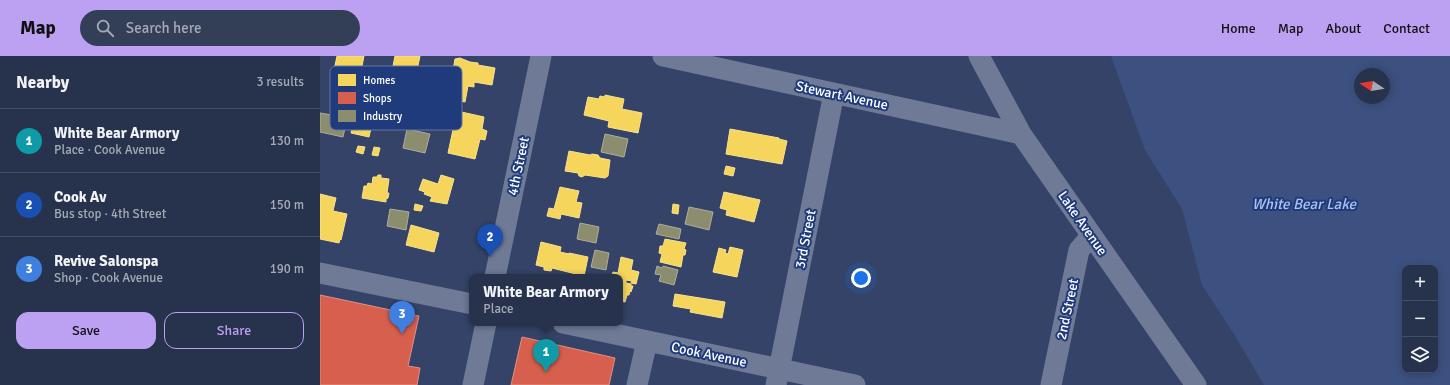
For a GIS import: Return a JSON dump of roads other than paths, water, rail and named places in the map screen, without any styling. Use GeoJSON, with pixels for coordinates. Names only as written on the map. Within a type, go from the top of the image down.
{"type":"FeatureCollection","features":[{"type":"Feature","properties":{"kind":"street","name":"4th Street"},"geometry":{"type":"LineString","coordinates":[[496,274],[541,56]]}},
{"type":"Feature","properties":{"kind":"street","name":"Stewart Avenue"},"geometry":{"type":"LineString","coordinates":[[663,56],[1021,134]]}},
{"type":"Feature","properties":{"kind":"street","name":"Lake Avenue"},"geometry":{"type":"LineString","coordinates":[[979,56],[1021,134],[1196,385]]}},
{"type":"Feature","properties":{"kind":"street","name":"3rd Street"},"geometry":{"type":"LineString","coordinates":[[778,377],[834,93]]}},
{"type":"Feature","properties":{"kind":"street","name":"2nd Street"},"geometry":{"type":"LineString","coordinates":[[1051,385],[1079,250],[1092,236]]}},
{"type":"Feature","properties":{"kind":"street"},"geometry":{"type":"LineString","coordinates":[[320,273],[469,303]]}},
{"type":"Feature","properties":{"kind":"street"},"geometry":{"type":"LineString","coordinates":[[473,385],[485,326]]}},
{"type":"Feature","properties":{"kind":"street","name":"Cook Avenue"},"geometry":{"type":"LineString","coordinates":[[578,326],[646,340],[778,377],[855,385]]}},
{"type":"Feature","properties":{"kind":"street"},"geometry":{"type":"LineString","coordinates":[[637,385],[646,340]]}},
{"type":"Feature","properties":{"kind":"water","name":"White Bear Lake"},"geometry":{"type":"Polygon","coordinates":[[[1111,56],[1450,56],[1450,385],[1264,385],[1202,285],[1182,209],[1145,150],[1111,56]]]}},
{"type":"Feature","properties":{"kind":"place","name":"Cook Av"},"geometry":{"type":"Point","coordinates":[490,257]}},
{"type":"Feature","properties":{"kind":"place","name":"Revive Salonspa"},"geometry":{"type":"Point","coordinates":[402,334]}},
{"type":"Feature","properties":{"kind":"place","name":"White Bear Armory"},"geometry":{"type":"Point","coordinates":[546,372]}}]}
